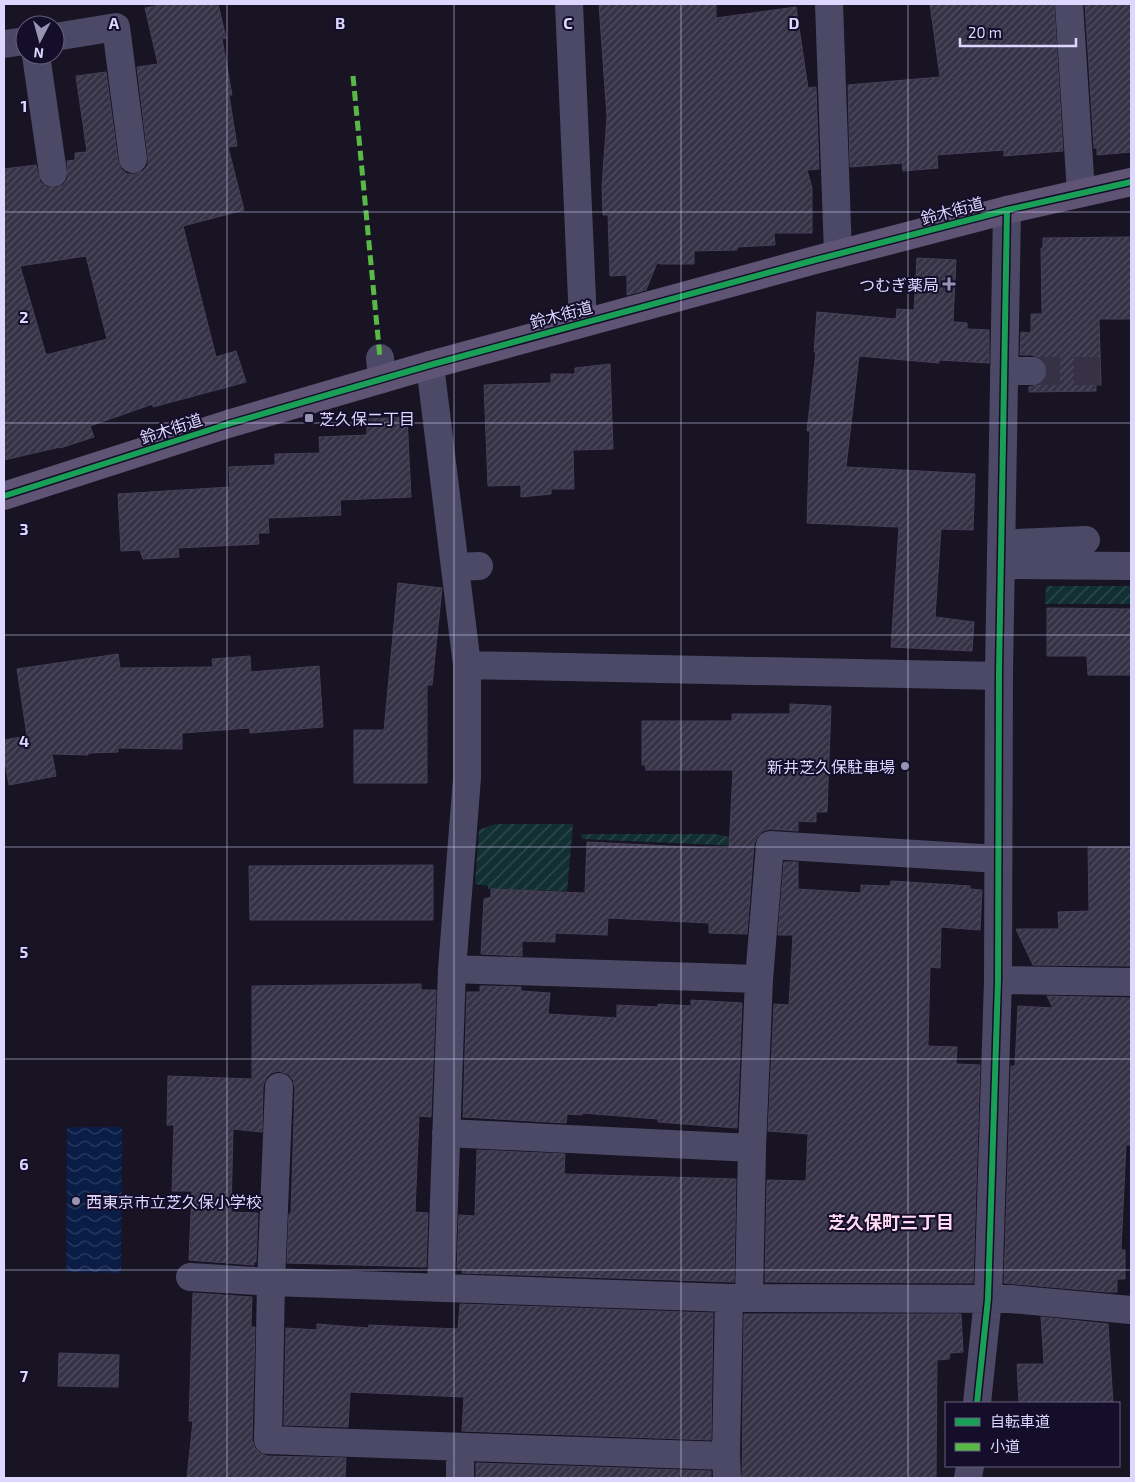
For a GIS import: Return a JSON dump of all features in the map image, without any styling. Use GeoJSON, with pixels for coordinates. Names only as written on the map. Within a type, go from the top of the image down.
{"type":"FeatureCollection","features":[{"type":"Feature","properties":{"kind":"main road","name":"鈴木街道"},"geometry":{"type":"LineString","coordinates":[[4,496],[228,424],[381,368],[430,365],[838,254],[1007,210],[1131,182]]}},
{"type":"Feature","properties":{"kind":"street"},"geometry":{"type":"LineString","coordinates":[[569,4],[583,322]]}},
{"type":"Feature","properties":{"kind":"street"},"geometry":{"type":"LineString","coordinates":[[828,4],[838,254]]}},
{"type":"Feature","properties":{"kind":"street"},"geometry":{"type":"LineString","coordinates":[[1069,4],[1081,193]]}},
{"type":"Feature","properties":{"kind":"street"},"geometry":{"type":"LineString","coordinates":[[65,35],[116,27],[134,159]]}},
{"type":"Feature","properties":{"kind":"street"},"geometry":{"type":"LineString","coordinates":[[37,65],[53,173]]}},
{"type":"Feature","properties":{"kind":"street"},"geometry":{"type":"LineString","coordinates":[[977,1402],[988,1300],[998,980],[998,859],[988,770],[999,676],[1001,553],[992,409],[1004,371],[1007,210]]}},
{"type":"Feature","properties":{"kind":"street"},"geometry":{"type":"LineString","coordinates":[[430,365],[467,566],[467,665],[476,734],[467,778],[472,815],[452,969],[441,1288]]}},
{"type":"Feature","properties":{"kind":"street"},"geometry":{"type":"LineString","coordinates":[[1004,371],[1032,371]]}},
{"type":"Feature","properties":{"kind":"street"},"geometry":{"type":"LineString","coordinates":[[1001,553],[1016,543],[1086,540]]}},
{"type":"Feature","properties":{"kind":"street"},"geometry":{"type":"LineString","coordinates":[[1001,553],[1131,566]]}},
{"type":"Feature","properties":{"kind":"street"},"geometry":{"type":"LineString","coordinates":[[467,665],[999,676]]}},
{"type":"Feature","properties":{"kind":"street"},"geometry":{"type":"LineString","coordinates":[[279,1087],[271,1282],[268,1440],[460,1447],[727,1467],[752,1148],[759,979],[770,845],[998,859]]}},
{"type":"Feature","properties":{"kind":"street"},"geometry":{"type":"LineString","coordinates":[[452,969],[759,979]]}},
{"type":"Feature","properties":{"kind":"street"},"geometry":{"type":"LineString","coordinates":[[998,980],[1131,982]]}},
{"type":"Feature","properties":{"kind":"street"},"geometry":{"type":"LineString","coordinates":[[446,1133],[752,1148]]}},
{"type":"Feature","properties":{"kind":"street"},"geometry":{"type":"LineString","coordinates":[[190,1277],[271,1282],[739,1298],[1011,1299],[1131,1310]]}},
{"type":"Feature","properties":{"kind":"street"},"geometry":{"type":"LineString","coordinates":[[460,1447],[460,1478]]}},
{"type":"Feature","properties":{"kind":"green space"},"geometry":{"type":"Polygon","coordinates":[[[1046,586],[1131,586],[1131,604],[1045,604],[1046,586]]]}},
{"type":"Feature","properties":{"kind":"green space"},"geometry":{"type":"Polygon","coordinates":[[[495,824],[573,824],[567,891],[488,889],[488,886],[475,884],[479,830],[495,824]]]}},
{"type":"Feature","properties":{"kind":"green space"},"geometry":{"type":"Polygon","coordinates":[[[581,834],[714,834],[735,838],[744,846],[582,839],[581,834]]]}},
{"type":"Feature","properties":{"kind":"water"},"geometry":{"type":"Polygon","coordinates":[[[67,1127],[122,1127],[121,1273],[66,1272],[67,1127]]]}},
{"type":"Feature","properties":{"kind":"building"},"geometry":{"type":"Polygon","coordinates":[[[164,4],[218,4],[226,38],[222,39],[232,95],[229,95],[237,146],[228,147],[244,210],[183,226],[216,357],[236,351],[246,382],[153,407],[153,404],[90,426],[94,437],[60,448],[4,460],[4,169],[36,165],[40,182],[47,187],[56,188],[63,185],[68,178],[67,161],[75,160],[75,153],[87,152],[76,76],[106,72],[118,161],[121,169],[127,174],[143,171],[148,165],[148,157],[137,67],[158,64],[145,8],[164,4]],[[86,256],[20,266],[46,355],[107,339],[86,256]]]}},
{"type":"Feature","properties":{"kind":"building"},"geometry":{"type":"Polygon","coordinates":[[[599,4],[716,4],[716,18],[796,7],[808,88],[816,87],[819,169],[807,170],[812,188],[812,233],[774,233],[775,245],[737,247],[737,250],[694,251],[694,264],[657,263],[646,290],[627,295],[627,275],[610,276],[608,215],[603,215],[602,186],[607,117],[599,4]]]}},
{"type":"Feature","properties":{"kind":"building"},"geometry":{"type":"Polygon","coordinates":[[[930,4],[1054,4],[1063,151],[1004,156],[1004,150],[937,155],[938,168],[903,171],[902,163],[850,167],[848,85],[940,77],[930,4]]]}},
{"type":"Feature","properties":{"kind":"building"},"geometry":{"type":"Polygon","coordinates":[[[1085,4],[1131,4],[1131,152],[1097,155],[1097,148],[1094,148],[1085,4]]]}},
{"type":"Feature","properties":{"kind":"building"},"geometry":{"type":"Polygon","coordinates":[[[1131,237],[1131,319],[1099,319],[1101,385],[1096,385],[1096,391],[1029,392],[1029,387],[1040,384],[1046,378],[1048,371],[1046,364],[1040,358],[1032,355],[1020,355],[1021,332],[1031,333],[1031,314],[1042,314],[1041,248],[1043,248],[1043,238],[1131,237]]]}},
{"type":"Feature","properties":{"kind":"building"},"geometry":{"type":"Polygon","coordinates":[[[917,258],[956,260],[953,322],[967,323],[967,329],[989,330],[989,363],[939,360],[939,363],[859,356],[846,467],[975,474],[973,530],[941,529],[935,617],[974,622],[972,651],[891,647],[899,527],[807,523],[810,431],[807,431],[816,352],[814,352],[817,312],[896,319],[897,309],[914,310],[917,258]]]}},
{"type":"Feature","properties":{"kind":"building"},"geometry":{"type":"Polygon","coordinates":[[[610,364],[613,449],[573,450],[574,489],[551,489],[551,494],[521,497],[521,485],[488,486],[484,385],[551,383],[551,374],[575,374],[575,368],[610,364]]]}},
{"type":"Feature","properties":{"kind":"building"},"geometry":{"type":"Polygon","coordinates":[[[407,417],[411,497],[340,500],[341,515],[268,518],[269,533],[258,533],[259,544],[178,548],[179,557],[143,559],[140,550],[121,551],[118,494],[230,487],[229,467],[275,465],[275,454],[320,453],[319,437],[367,435],[367,419],[407,417]]]}},
{"type":"Feature","properties":{"kind":"building"},"geometry":{"type":"Polygon","coordinates":[[[398,583],[442,588],[432,685],[427,685],[427,783],[354,783],[354,730],[384,730],[398,583]]]}},
{"type":"Feature","properties":{"kind":"building"},"geometry":{"type":"Polygon","coordinates":[[[1047,608],[1131,609],[1131,675],[1088,675],[1087,656],[1047,656],[1047,608]]]}},
{"type":"Feature","properties":{"kind":"building"},"geometry":{"type":"Polygon","coordinates":[[[118,654],[120,668],[213,667],[212,659],[250,656],[251,672],[319,666],[323,727],[250,733],[250,728],[182,733],[182,749],[118,748],[118,752],[88,753],[88,755],[52,754],[56,776],[9,785],[4,756],[4,740],[27,736],[17,669],[118,654]]]}},
{"type":"Feature","properties":{"kind":"building"},"geometry":{"type":"Polygon","coordinates":[[[790,704],[831,706],[827,812],[816,812],[816,822],[798,821],[798,831],[770,829],[763,831],[757,837],[754,844],[747,934],[709,933],[709,923],[608,918],[607,935],[555,933],[555,942],[522,941],[522,956],[481,954],[484,899],[491,897],[491,889],[585,893],[587,842],[729,849],[733,770],[646,770],[645,765],[642,765],[642,721],[732,721],[732,714],[790,714],[790,704]]]}},
{"type":"Feature","properties":{"kind":"building"},"geometry":{"type":"Polygon","coordinates":[[[1088,847],[1131,847],[1131,966],[1033,965],[1016,929],[1059,929],[1058,912],[1089,911],[1088,847]]]}},
{"type":"Feature","properties":{"kind":"building"},"geometry":{"type":"Polygon","coordinates":[[[784,862],[798,862],[798,889],[861,893],[861,885],[890,886],[891,881],[970,886],[970,889],[982,890],[980,930],[941,927],[940,968],[930,967],[928,1046],[957,1047],[956,1064],[980,1065],[973,1283],[765,1282],[767,1180],[806,1181],[808,1134],[768,1131],[774,1004],[789,1005],[793,935],[778,935],[784,862]]]}},
{"type":"Feature","properties":{"kind":"building"},"geometry":{"type":"Polygon","coordinates":[[[433,865],[433,920],[250,920],[249,866],[433,865]]]}},
{"type":"Feature","properties":{"kind":"building"},"geometry":{"type":"Polygon","coordinates":[[[421,984],[421,990],[436,990],[431,1117],[419,1116],[415,1212],[428,1213],[426,1267],[287,1263],[289,1214],[291,1214],[295,1088],[293,1080],[288,1074],[279,1071],[271,1073],[266,1078],[263,1086],[262,1132],[233,1129],[231,1212],[258,1213],[256,1262],[254,1262],[254,1265],[189,1260],[192,1191],[172,1191],[174,1125],[167,1125],[168,1076],[252,1079],[252,986],[421,984]]]}},
{"type":"Feature","properties":{"kind":"building"},"geometry":{"type":"Polygon","coordinates":[[[480,986],[521,987],[521,991],[550,993],[548,1014],[617,1018],[617,1005],[658,1007],[658,1004],[691,1006],[691,1000],[742,1003],[737,1128],[658,1122],[658,1119],[582,1113],[582,1115],[567,1114],[566,1123],[463,1117],[467,992],[480,992],[480,986]]]}},
{"type":"Feature","properties":{"kind":"building"},"geometry":{"type":"Polygon","coordinates":[[[1047,996],[1131,998],[1130,1145],[1126,1145],[1121,1250],[1125,1250],[1125,1279],[1117,1279],[1117,1292],[1004,1283],[1011,1066],[1015,1066],[1018,1006],[1053,1008],[1047,996]]]}},
{"type":"Feature","properties":{"kind":"building"},"geometry":{"type":"Polygon","coordinates":[[[477,1150],[565,1154],[564,1174],[736,1179],[734,1282],[462,1273],[463,1269],[457,1268],[459,1215],[475,1216],[477,1150]]]}},
{"type":"Feature","properties":{"kind":"building"},"geometry":{"type":"Polygon","coordinates":[[[193,1293],[252,1297],[251,1327],[255,1327],[252,1440],[255,1448],[267,1456],[346,1458],[345,1478],[187,1478],[193,1421],[189,1421],[193,1293]]]}},
{"type":"Feature","properties":{"kind":"building"},"geometry":{"type":"Polygon","coordinates":[[[460,1304],[713,1313],[711,1440],[462,1431],[464,1397],[350,1392],[348,1427],[284,1425],[286,1328],[317,1330],[317,1324],[368,1328],[369,1325],[458,1329],[460,1304]]]}},
{"type":"Feature","properties":{"kind":"building"},"geometry":{"type":"Polygon","coordinates":[[[744,1314],[961,1314],[963,1352],[950,1353],[949,1359],[937,1360],[936,1478],[742,1478],[744,1314]]]}},
{"type":"Feature","properties":{"kind":"building"},"geometry":{"type":"Polygon","coordinates":[[[1041,1317],[1108,1324],[1113,1402],[1019,1402],[1017,1364],[1044,1364],[1041,1317]]]}},
{"type":"Feature","properties":{"kind":"building"},"geometry":{"type":"Polygon","coordinates":[[[59,1353],[119,1355],[118,1387],[58,1386],[59,1353]]]}},
{"type":"Feature","properties":{"kind":"building"},"geometry":{"type":"Polygon","coordinates":[[[476,1463],[711,1471],[711,1478],[476,1478],[476,1463]]]}},
{"type":"Feature","properties":{"kind":"tunnel"},"geometry":{"type":"LineString","coordinates":[[1032,371],[1100,371]]}},
{"type":"Feature","properties":{"kind":"marked path"},"geometry":{"type":"LineString","coordinates":[[353,76],[380,358]]}},
{"type":"Feature","properties":{"kind":"cycle path"},"geometry":{"type":"LineString","coordinates":[[4,496],[228,424],[430,365],[815,260],[1007,210],[1131,182]]}},
{"type":"Feature","properties":{"kind":"cycle path"},"geometry":{"type":"LineString","coordinates":[[977,1402],[988,1299],[998,980],[999,671],[1007,210]]}},
{"type":"Feature","properties":{"kind":"place","name":"つむぎ薬局"},"geometry":{"type":"Point","coordinates":[949,284]}},
{"type":"Feature","properties":{"kind":"place","name":"芝久保二丁目"},"geometry":{"type":"Point","coordinates":[309,418]}},
{"type":"Feature","properties":{"kind":"place","name":"新井芝久保駐車場"},"geometry":{"type":"Point","coordinates":[905,766]}},
{"type":"Feature","properties":{"kind":"place","name":"西東京市立芝久保小学校"},"geometry":{"type":"Point","coordinates":[76,1201]}},
{"type":"Feature","properties":{"kind":"district","name":"芝久保町三丁目"},"geometry":{"type":"Point","coordinates":[891,1222]}}]}
